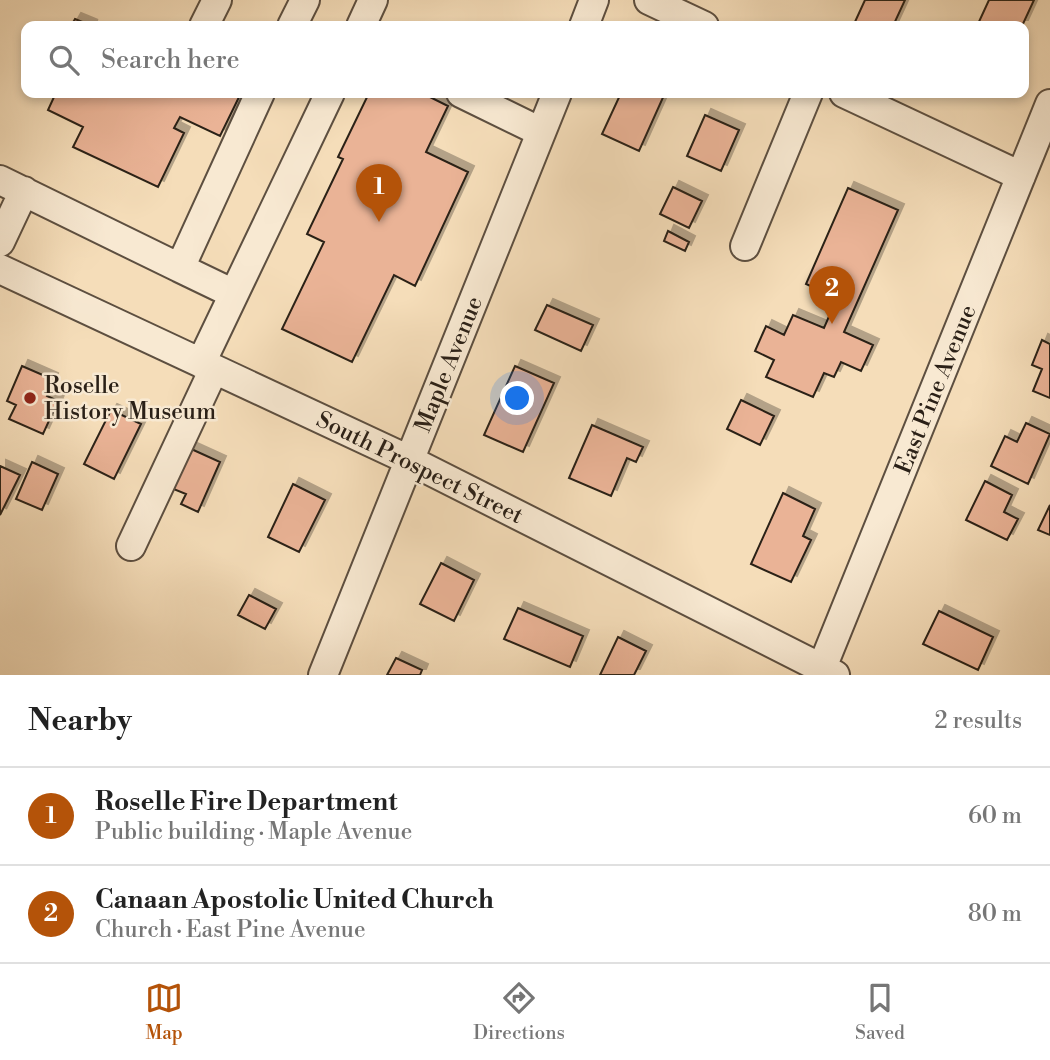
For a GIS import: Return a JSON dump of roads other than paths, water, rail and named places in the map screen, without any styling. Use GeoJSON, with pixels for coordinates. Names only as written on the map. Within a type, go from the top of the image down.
{"type":"FeatureCollection","features":[{"type":"Feature","properties":{"kind":"street"},"geometry":{"type":"LineString","coordinates":[[206,21],[217,0]]}},
{"type":"Feature","properties":{"kind":"street"},"geometry":{"type":"LineString","coordinates":[[294,21],[305,0]]}},
{"type":"Feature","properties":{"kind":"street"},"geometry":{"type":"LineString","coordinates":[[363,21],[373,0]]}},
{"type":"Feature","properties":{"kind":"street"},"geometry":{"type":"LineString","coordinates":[[586,21],[594,0]]}},
{"type":"Feature","properties":{"kind":"street"},"geometry":{"type":"LineString","coordinates":[[649,0],[693,21]]}},
{"type":"Feature","properties":{"kind":"street"},"geometry":{"type":"LineString","coordinates":[[180,268],[258,98]]}},
{"type":"Feature","properties":{"kind":"street"},"geometry":{"type":"LineString","coordinates":[[131,546],[208,366],[234,294],[328,98]]}},
{"type":"Feature","properties":{"kind":"street"},"geometry":{"type":"LineString","coordinates":[[471,98],[541,132]]}},
{"type":"Feature","properties":{"kind":"street","name":"Maple Avenue"},"geometry":{"type":"LineString","coordinates":[[323,675],[555,98]]}},
{"type":"Feature","properties":{"kind":"street"},"geometry":{"type":"LineString","coordinates":[[745,246],[806,98]]}},
{"type":"Feature","properties":{"kind":"street"},"geometry":{"type":"LineString","coordinates":[[856,98],[1021,176]]}},
{"type":"Feature","properties":{"kind":"street","name":"East Pine Avenue"},"geometry":{"type":"LineString","coordinates":[[825,673],[1050,104]]}},
{"type":"Feature","properties":{"kind":"street"},"geometry":{"type":"LineString","coordinates":[[0,242],[12,186],[234,294]]}},
{"type":"Feature","properties":{"kind":"street","name":"South Prospect Street"},"geometry":{"type":"LineString","coordinates":[[0,269],[409,460],[825,673]]}},
{"type":"Feature","properties":{"kind":"place","name":"Roselle Fire Department"},"geometry":{"type":"Point","coordinates":[379,222]}},
{"type":"Feature","properties":{"kind":"place","name":"Canaan Apostolic United Church"},"geometry":{"type":"Point","coordinates":[832,324]}},
{"type":"Feature","properties":{"kind":"place","name":"Roselle History Museum"},"geometry":{"type":"Point","coordinates":[30,398]}}]}
